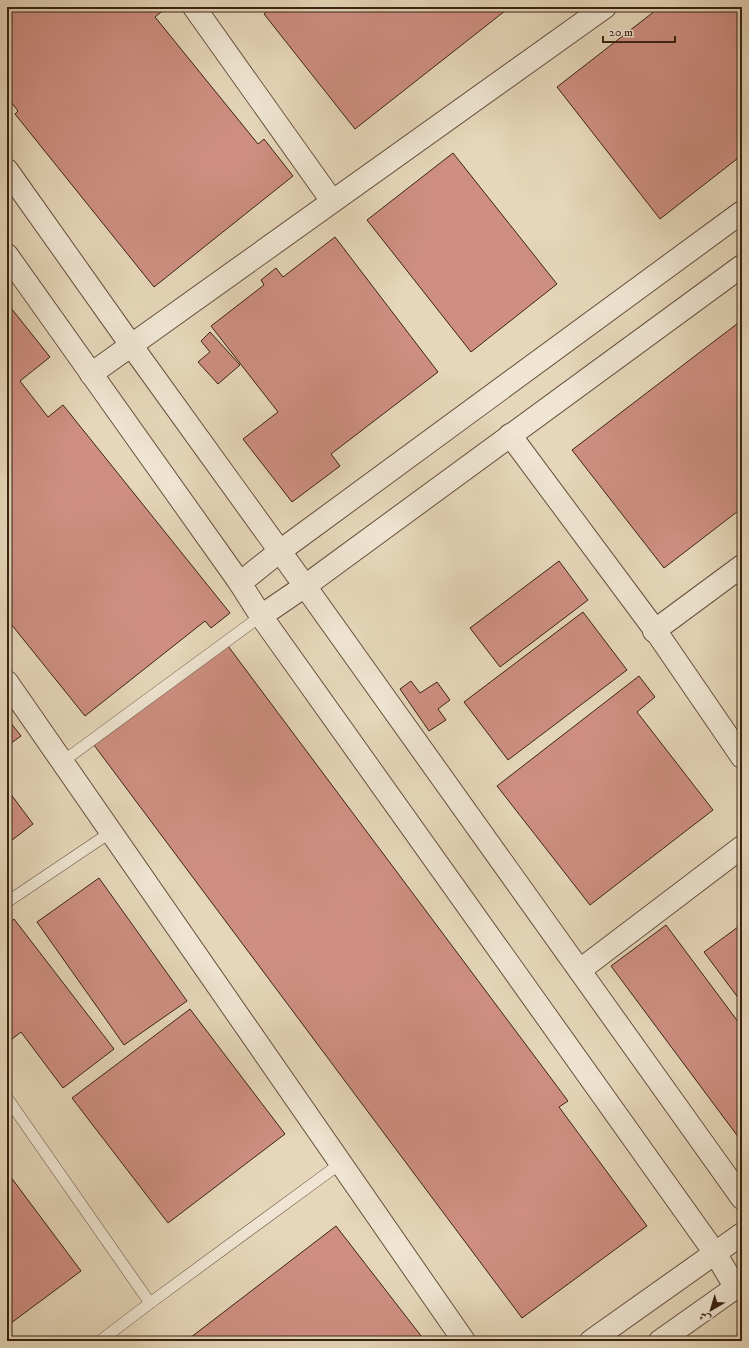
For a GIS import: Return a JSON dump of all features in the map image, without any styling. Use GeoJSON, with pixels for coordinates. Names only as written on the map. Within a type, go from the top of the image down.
{"type":"FeatureCollection","features":[{"type":"Feature","properties":{"kind":"street"},"geometry":{"type":"LineString","coordinates":[[198,8],[332,201]]}},
{"type":"Feature","properties":{"kind":"street"},"geometry":{"type":"LineString","coordinates":[[90,374],[602,8]]}},
{"type":"Feature","properties":{"kind":"street"},"geometry":{"type":"LineString","coordinates":[[7,170],[742,1198]]}},
{"type":"Feature","properties":{"kind":"street"},"geometry":{"type":"LineString","coordinates":[[240,584],[280,551],[742,212]]}},
{"type":"Feature","properties":{"kind":"street"},"geometry":{"type":"LineString","coordinates":[[7,255],[240,584],[261,616],[715,1254],[739,1285],[660,1341]]}},
{"type":"Feature","properties":{"kind":"street"},"geometry":{"type":"LineString","coordinates":[[261,616],[305,586],[742,266]]}},
{"type":"Feature","properties":{"kind":"street"},"geometry":{"type":"LineString","coordinates":[[510,436],[654,631],[742,757]]}},
{"type":"Feature","properties":{"kind":"street"},"geometry":{"type":"LineString","coordinates":[[654,631],[742,566]]}},
{"type":"Feature","properties":{"kind":"street"},"geometry":{"type":"LineString","coordinates":[[7,682],[464,1341]]}},
{"type":"Feature","properties":{"kind":"street"},"geometry":{"type":"LineString","coordinates":[[580,970],[742,847]]}},
{"type":"Feature","properties":{"kind":"street"},"geometry":{"type":"LineString","coordinates":[[591,1341],[742,1234]]}},
{"type":"Feature","properties":{"kind":"lane"},"geometry":{"type":"LineString","coordinates":[[62,762],[261,616]]}},
{"type":"Feature","properties":{"kind":"lane"},"geometry":{"type":"LineString","coordinates":[[7,902],[111,832]]}},
{"type":"Feature","properties":{"kind":"lane"},"geometry":{"type":"LineString","coordinates":[[7,1098],[150,1303]]}},
{"type":"Feature","properties":{"kind":"lane"},"geometry":{"type":"LineString","coordinates":[[100,1341],[341,1163]]}},
{"type":"Feature","properties":{"kind":"building"},"geometry":{"type":"Polygon","coordinates":[[[7,7],[165,7],[166,8],[155,17],[258,144],[264,139],[293,176],[154,287],[15,114],[18,111],[7,97],[7,7]]]}},
{"type":"Feature","properties":{"kind":"building"},"geometry":{"type":"Polygon","coordinates":[[[273,7],[510,7],[355,129],[264,14],[273,7]]]}},
{"type":"Feature","properties":{"kind":"building"},"geometry":{"type":"Polygon","coordinates":[[[660,7],[742,7],[742,155],[660,219],[557,87],[660,7]]]}},
{"type":"Feature","properties":{"kind":"building"},"geometry":{"type":"Polygon","coordinates":[[[453,153],[557,284],[471,352],[367,220],[453,153]]]}},
{"type":"Feature","properties":{"kind":"building"},"geometry":{"type":"Polygon","coordinates":[[[335,237],[438,372],[331,454],[340,466],[292,502],[243,439],[278,412],[211,326],[264,285],[261,280],[276,268],[283,277],[335,237]]]}},
{"type":"Feature","properties":{"kind":"building"},"geometry":{"type":"Polygon","coordinates":[[[7,303],[50,357],[20,381],[48,417],[63,405],[230,613],[211,628],[205,621],[85,716],[7,619],[7,303]]]}},
{"type":"Feature","properties":{"kind":"building"},"geometry":{"type":"Polygon","coordinates":[[[742,320],[742,508],[664,568],[572,450],[742,320]]]}},
{"type":"Feature","properties":{"kind":"building"},"geometry":{"type":"Polygon","coordinates":[[[210,332],[240,365],[218,384],[198,362],[210,352],[201,341],[210,332]]]}},
{"type":"Feature","properties":{"kind":"building"},"geometry":{"type":"Polygon","coordinates":[[[559,561],[588,600],[500,667],[470,628],[559,561]]]}},
{"type":"Feature","properties":{"kind":"building"},"geometry":{"type":"Polygon","coordinates":[[[583,612],[627,670],[508,760],[464,702],[583,612]]]}},
{"type":"Feature","properties":{"kind":"building"},"geometry":{"type":"Polygon","coordinates":[[[228,646],[568,1101],[559,1107],[647,1226],[522,1318],[94,745],[228,646]]]}},
{"type":"Feature","properties":{"kind":"building"},"geometry":{"type":"Polygon","coordinates":[[[639,676],[655,697],[637,712],[713,810],[590,905],[497,786],[639,676]]]}},
{"type":"Feature","properties":{"kind":"building"},"geometry":{"type":"Polygon","coordinates":[[[411,681],[420,693],[437,682],[450,700],[438,709],[446,720],[429,731],[400,689],[411,681]]]}},
{"type":"Feature","properties":{"kind":"building"},"geometry":{"type":"Polygon","coordinates":[[[7,718],[21,736],[7,746],[7,718]]]}},
{"type":"Feature","properties":{"kind":"building"},"geometry":{"type":"Polygon","coordinates":[[[7,789],[33,824],[7,844],[7,789]]]}},
{"type":"Feature","properties":{"kind":"building"},"geometry":{"type":"Polygon","coordinates":[[[99,878],[187,1001],[124,1045],[37,922],[99,878]]]}},
{"type":"Feature","properties":{"kind":"building"},"geometry":{"type":"Polygon","coordinates":[[[14,919],[114,1049],[63,1088],[21,1032],[7,1043],[7,925],[14,919]]]}},
{"type":"Feature","properties":{"kind":"building"},"geometry":{"type":"Polygon","coordinates":[[[742,924],[742,1003],[704,952],[742,924]]]}},
{"type":"Feature","properties":{"kind":"building"},"geometry":{"type":"Polygon","coordinates":[[[666,925],[742,1027],[742,1142],[611,966],[666,925]]]}},
{"type":"Feature","properties":{"kind":"building"},"geometry":{"type":"Polygon","coordinates":[[[190,1009],[285,1134],[168,1223],[72,1098],[190,1009]]]}},
{"type":"Feature","properties":{"kind":"building"},"geometry":{"type":"Polygon","coordinates":[[[7,1172],[81,1271],[7,1326],[7,1172]]]}},
{"type":"Feature","properties":{"kind":"building"},"geometry":{"type":"Polygon","coordinates":[[[336,1226],[425,1341],[186,1341],[336,1226]]]}}]}
